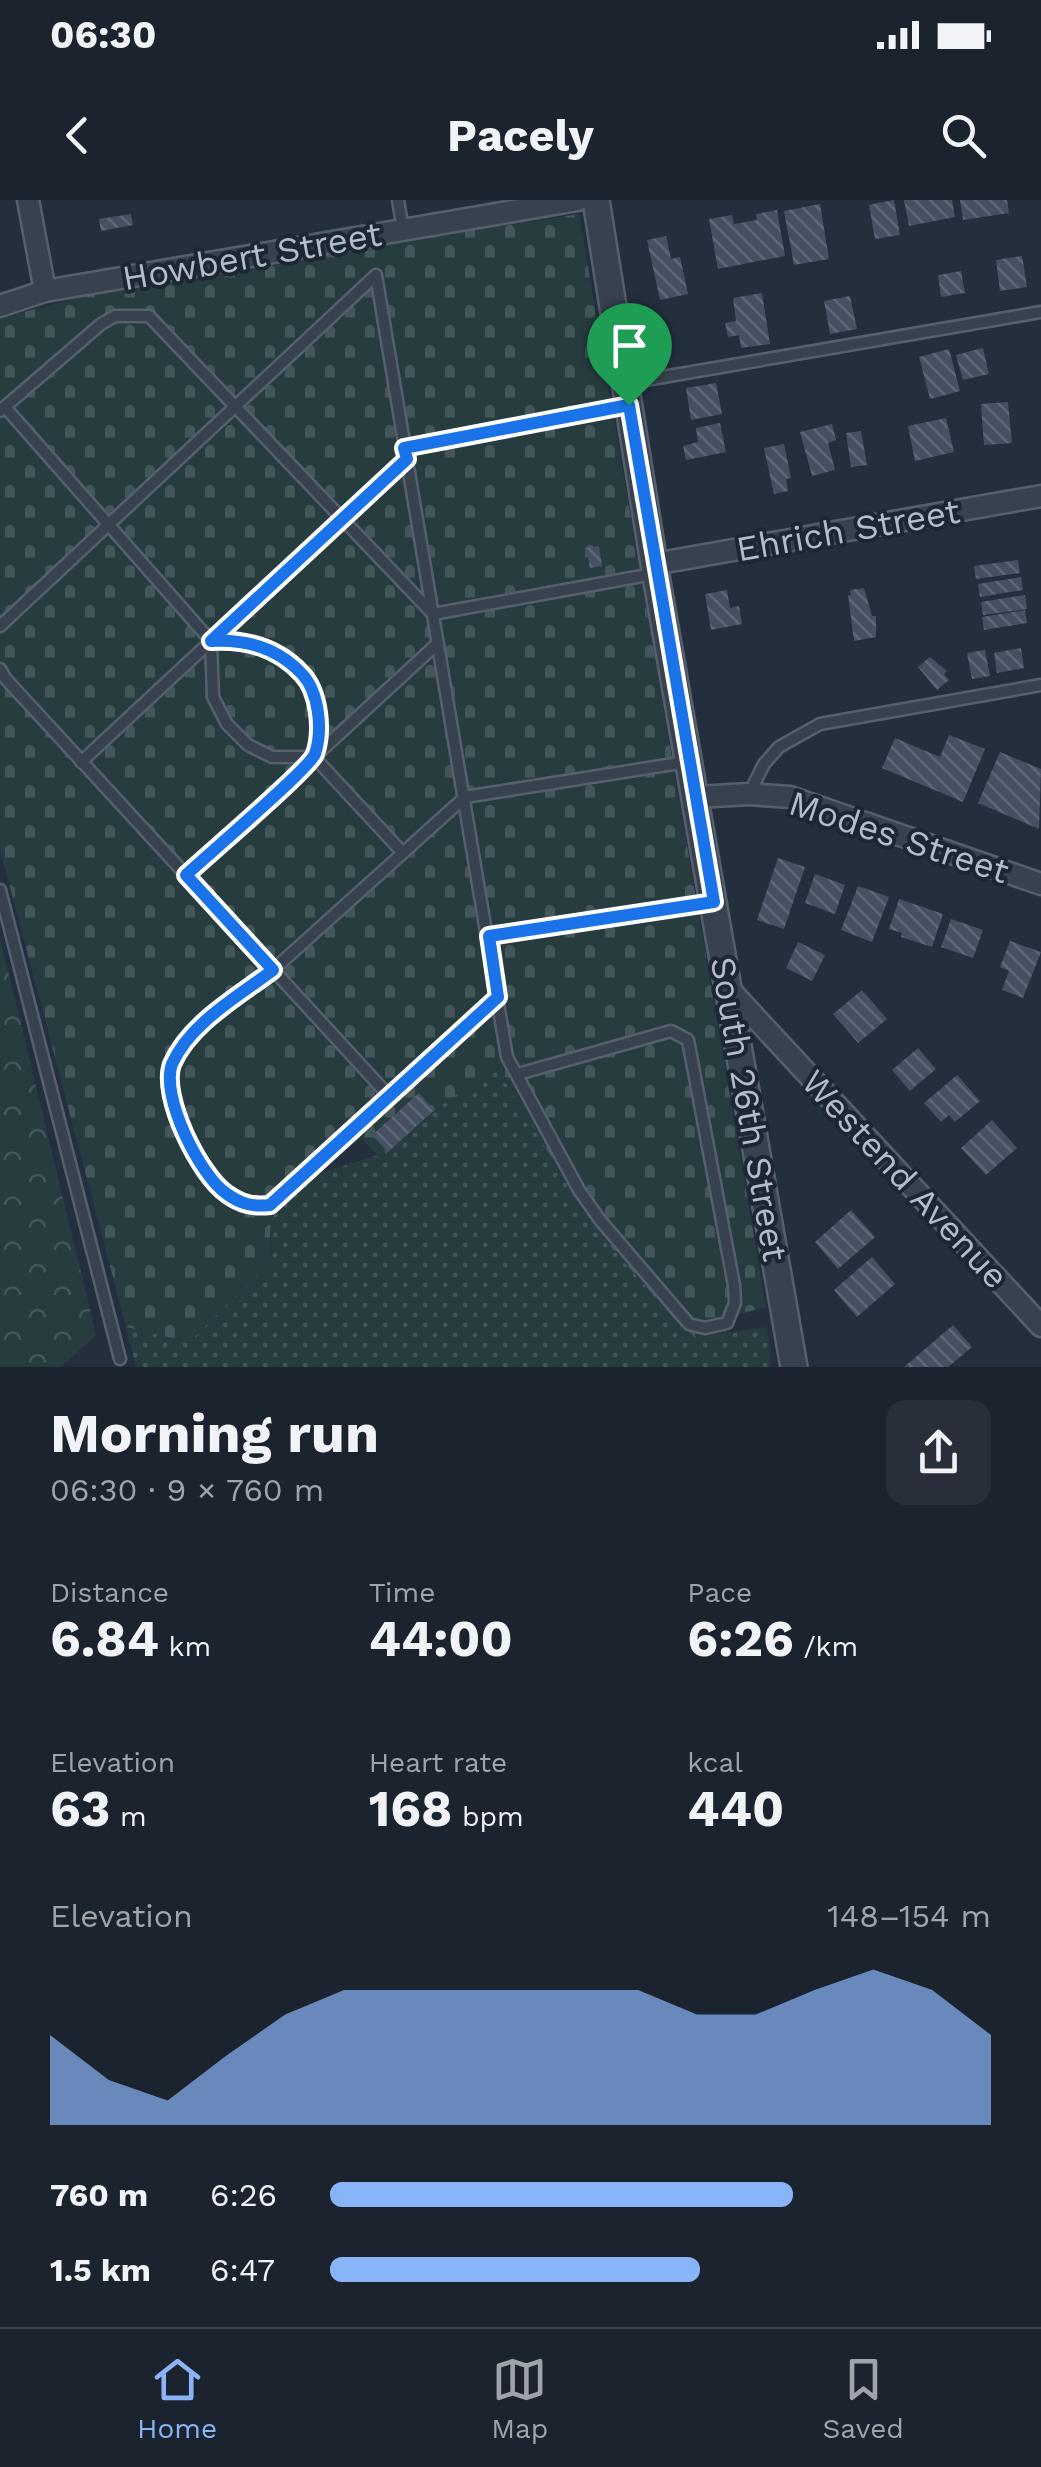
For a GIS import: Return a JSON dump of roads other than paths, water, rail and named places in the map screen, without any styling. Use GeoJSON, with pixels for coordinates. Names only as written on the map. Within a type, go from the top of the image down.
{"type":"FeatureCollection","features":[{"type":"Feature","properties":{"kind":"street"},"geometry":{"type":"LineString","coordinates":[[28,200],[45,292]]}},
{"type":"Feature","properties":{"kind":"street","name":"Howbert Street"},"geometry":{"type":"LineString","coordinates":[[0,306],[45,292],[578,200]]}},
{"type":"Feature","properties":{"kind":"street","name":"South 26th Street"},"geometry":{"type":"LineString","coordinates":[[596,200],[655,569],[794,1367]]}},
{"type":"Feature","properties":{"kind":"street","name":"Ehrich Street"},"geometry":{"type":"LineString","coordinates":[[655,569],[1041,496]]}},
{"type":"Feature","properties":{"kind":"street","name":"Modes Street"},"geometry":{"type":"LineString","coordinates":[[696,798],[750,794],[790,797],[1041,884]]}},
{"type":"Feature","properties":{"kind":"street","name":"Westend Avenue"},"geometry":{"type":"LineString","coordinates":[[728,987],[1041,1326]]}},
{"type":"Feature","properties":{"kind":"lane"},"geometry":{"type":"LineString","coordinates":[[398,200],[403,230]]}},
{"type":"Feature","properties":{"kind":"lane"},"geometry":{"type":"LineString","coordinates":[[0,626],[376,274],[507,1057],[579,1190],[600,1220],[689,1324],[705,1328],[727,1323],[734,1303],[734,1285],[688,1040],[670,1032],[518,1074]]}},
{"type":"Feature","properties":{"kind":"lane"},"geometry":{"type":"LineString","coordinates":[[82,762],[343,519],[405,454],[627,394],[1041,312]]}},
{"type":"Feature","properties":{"kind":"lane"},"geometry":{"type":"LineString","coordinates":[[314,757],[272,758],[248,745],[227,724],[214,697],[211,641],[2,409],[101,324],[116,316],[149,316],[433,614]]}},
{"type":"Feature","properties":{"kind":"lane"},"geometry":{"type":"LineString","coordinates":[[433,614],[655,569]]}},
{"type":"Feature","properties":{"kind":"lane"},"geometry":{"type":"LineString","coordinates":[[211,641],[237,640],[266,648],[290,662],[308,680],[318,717],[314,757],[402,852]]}},
{"type":"Feature","properties":{"kind":"lane"},"geometry":{"type":"LineString","coordinates":[[186,875],[438,643]]}},
{"type":"Feature","properties":{"kind":"lane"},"geometry":{"type":"LineString","coordinates":[[0,669],[4,678],[390,1097]]}},
{"type":"Feature","properties":{"kind":"lane"},"geometry":{"type":"LineString","coordinates":[[750,794],[764,764],[778,747],[820,724],[1041,686]]}},
{"type":"Feature","properties":{"kind":"lane"},"geometry":{"type":"LineString","coordinates":[[498,997],[270,1205],[254,1207],[224,1192],[211,1179],[174,1112],[171,1067],[200,1027],[273,970],[465,797],[690,761]]}},
{"type":"Feature","properties":{"kind":"lane"},"geometry":{"type":"LineString","coordinates":[[0,890],[120,1359]]}},
{"type":"Feature","properties":{"kind":"lane"},"geometry":{"type":"LineString","coordinates":[[489,936],[714,902]]}}]}
